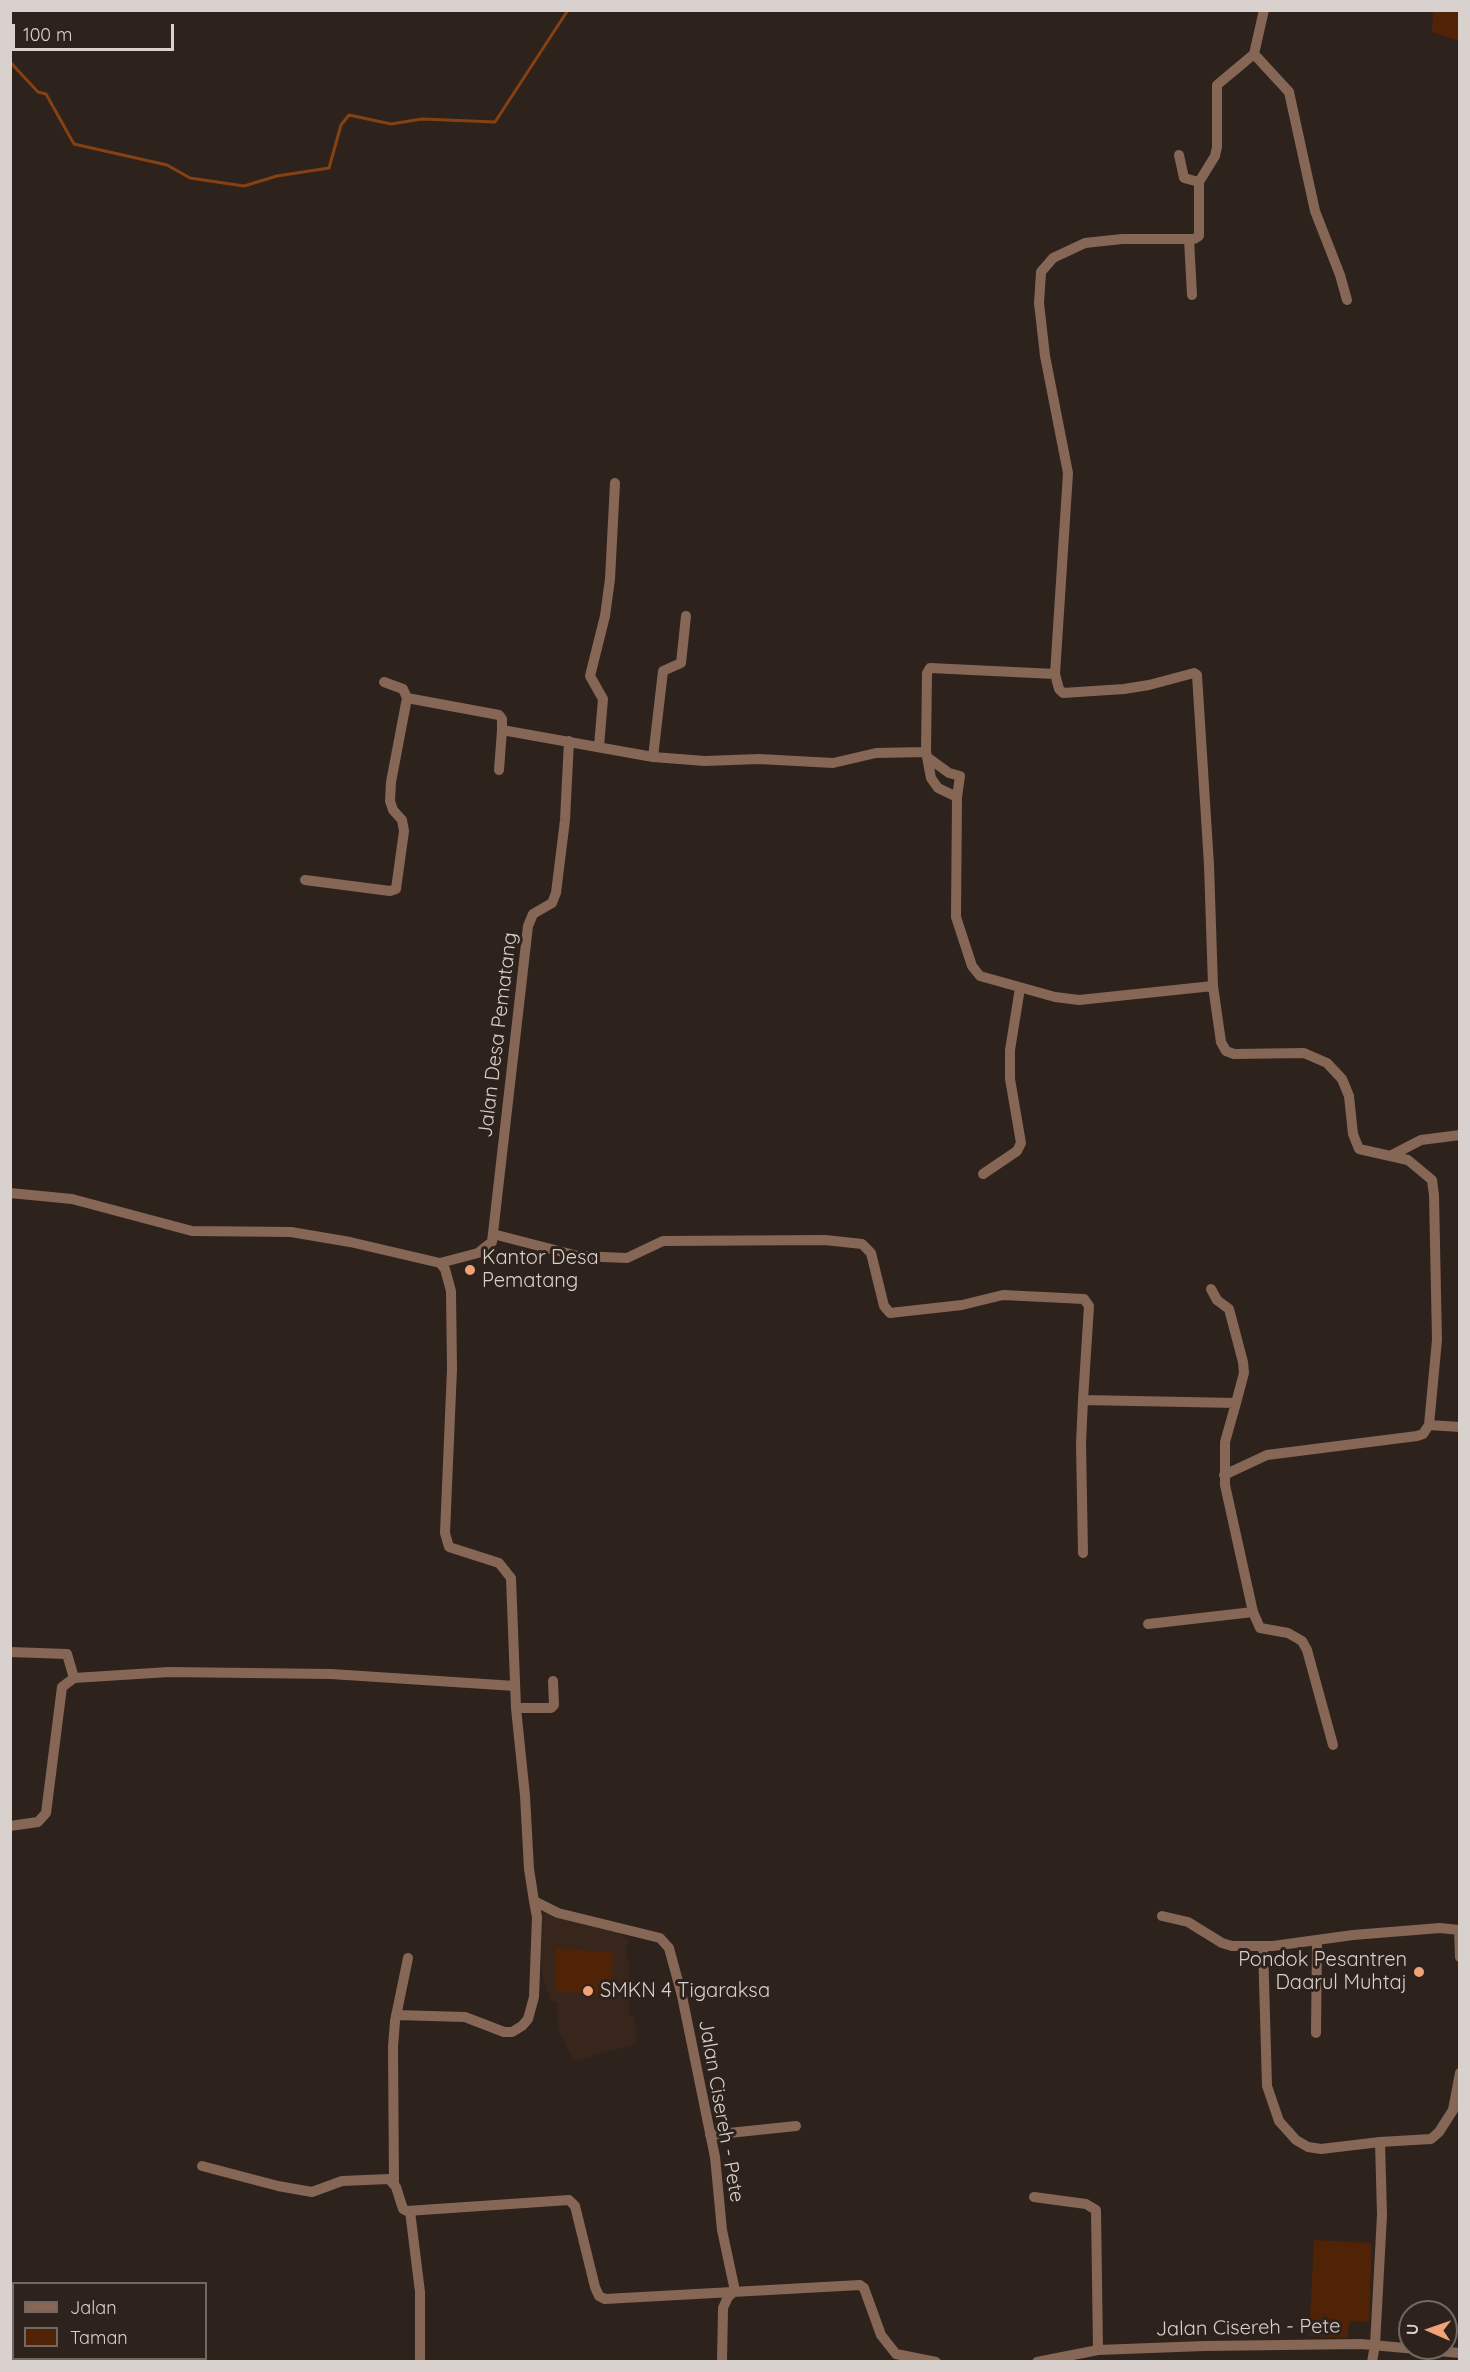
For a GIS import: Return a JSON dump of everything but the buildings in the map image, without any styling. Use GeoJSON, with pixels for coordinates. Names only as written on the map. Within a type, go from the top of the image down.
{"type":"FeatureCollection","features":[{"type":"Feature","properties":{"kind":"street"},"geometry":{"type":"LineString","coordinates":[[1224,1475],[1267,1455],[1423,1434],[1429,1425],[1437,1340],[1434,1187],[1426,1174],[1414,1163],[1390,1156],[1362,1152],[1356,1146],[1349,1096],[1342,1079],[1327,1063],[1304,1053],[1234,1054],[1226,1051],[1218,1034],[1213,986],[1209,865],[1197,675],[1194,673],[1132,687],[1063,693],[1059,689],[1055,674],[1068,473],[1045,356],[1040,303],[1041,272],[1044,266],[1058,254],[1085,243],[1122,238],[1189,239],[1199,236],[1201,233],[1199,182],[1215,156],[1217,85],[1254,54],[1264,10]]}},
{"type":"Feature","properties":{"kind":"street"},"geometry":{"type":"LineString","coordinates":[[1254,54],[1289,92],[1315,211],[1340,275],[1347,300]]}},
{"type":"Feature","properties":{"kind":"street"},"geometry":{"type":"LineString","coordinates":[[1179,155],[1184,178],[1199,182]]}},
{"type":"Feature","properties":{"kind":"street"},"geometry":{"type":"LineString","coordinates":[[1189,239],[1192,295]]}},
{"type":"Feature","properties":{"kind":"street"},"geometry":{"type":"LineString","coordinates":[[599,746],[603,699],[590,676],[605,616],[609,588],[615,483]]}},
{"type":"Feature","properties":{"kind":"street"},"geometry":{"type":"LineString","coordinates":[[653,756],[663,674],[669,666],[681,663],[686,616]]}},
{"type":"Feature","properties":{"kind":"street"},"geometry":{"type":"LineString","coordinates":[[957,797],[939,788],[931,778],[927,755],[929,669],[1055,674]]}},
{"type":"Feature","properties":{"kind":"street"},"geometry":{"type":"LineString","coordinates":[[305,880],[390,891],[396,889],[404,831],[402,820],[393,810],[390,801],[395,754],[407,698],[403,688],[384,682]]}},
{"type":"Feature","properties":{"kind":"street"},"geometry":{"type":"LineString","coordinates":[[407,698],[495,713],[502,718],[499,770]]}},
{"type":"Feature","properties":{"kind":"street"},"geometry":{"type":"LineString","coordinates":[[502,730],[653,756],[705,761],[759,759],[821,764],[876,753],[927,755],[949,773],[960,776],[957,797],[955,887],[960,932],[972,966],[980,976],[1055,997],[1079,1000],[1213,986]]}},
{"type":"Feature","properties":{"kind":"street","name":"Jalan Desa Pematang"},"geometry":{"type":"LineString","coordinates":[[493,1234],[528,926],[533,914],[552,903],[556,893],[565,820],[569,741]]}},
{"type":"Feature","properties":{"kind":"street"},"geometry":{"type":"LineString","coordinates":[[983,1174],[1017,1151],[1021,1143],[1010,1079],[1011,1041],[1020,988]]}},
{"type":"Feature","properties":{"kind":"street"},"geometry":{"type":"LineString","coordinates":[[1390,1156],[1421,1140],[1460,1135]]}},
{"type":"Feature","properties":{"kind":"street"},"geometry":{"type":"LineString","coordinates":[[10,1193],[72,1199],[192,1231],[291,1232],[350,1242],[440,1263],[486,1249],[492,1242],[493,1234],[578,1256],[627,1258],[663,1241],[825,1240],[862,1244],[871,1253],[884,1306],[890,1313],[962,1305],[1003,1295],[1084,1299],[1089,1306],[1083,1400],[1083,1552]]}},
{"type":"Feature","properties":{"kind":"street"},"geometry":{"type":"LineString","coordinates":[[396,2015],[465,2017],[504,2032],[512,2032],[528,2019],[534,1997],[537,1917],[529,1869],[525,1796],[516,1708],[511,1578],[499,1563],[458,1551],[449,1547],[446,1541],[445,1515],[452,1369],[451,1291],[448,1277],[440,1263]]}},
{"type":"Feature","properties":{"kind":"street"},"geometry":{"type":"LineString","coordinates":[[1211,1289],[1217,1300],[1230,1312],[1243,1362],[1244,1373],[1225,1442],[1224,1475],[1253,1612],[1262,1629],[1288,1633],[1302,1641],[1307,1650],[1334,1745]]}},
{"type":"Feature","properties":{"kind":"street"},"geometry":{"type":"LineString","coordinates":[[1083,1400],[1236,1403]]}},
{"type":"Feature","properties":{"kind":"street"},"geometry":{"type":"LineString","coordinates":[[1429,1425],[1460,1427]]}},
{"type":"Feature","properties":{"kind":"street"},"geometry":{"type":"LineString","coordinates":[[1148,1624],[1253,1612]]}},
{"type":"Feature","properties":{"kind":"street"},"geometry":{"type":"LineString","coordinates":[[10,1652],[67,1654],[74,1678]]}},
{"type":"Feature","properties":{"kind":"street"},"geometry":{"type":"LineString","coordinates":[[10,1826],[38,1822],[46,1813],[62,1687],[74,1678],[169,1672],[331,1674],[515,1686]]}},
{"type":"Feature","properties":{"kind":"street"},"geometry":{"type":"LineString","coordinates":[[516,1708],[551,1708],[554,1706],[553,1680]]}},
{"type":"Feature","properties":{"kind":"street","name":"Jalan Cisereh - Pete"},"geometry":{"type":"LineString","coordinates":[[534,1901],[546,1909],[660,1938],[666,1943],[673,1956],[710,2135],[722,2230],[735,2290]]}},
{"type":"Feature","properties":{"kind":"street"},"geometry":{"type":"LineString","coordinates":[[1162,1916],[1188,1922],[1222,1943],[1263,1946],[1440,1928],[1459,1930],[1460,1957]]}},
{"type":"Feature","properties":{"kind":"street"},"geometry":{"type":"LineString","coordinates":[[1316,2033],[1317,1940]]}},
{"type":"Feature","properties":{"kind":"street"},"geometry":{"type":"LineString","coordinates":[[1263,1946],[1267,2086],[1279,2121],[1296,2140],[1308,2147],[1321,2149],[1431,2139],[1439,2132],[1453,2110],[1460,2073]]}},
{"type":"Feature","properties":{"kind":"street"},"geometry":{"type":"LineString","coordinates":[[408,1958],[396,2015],[393,2047],[394,2184],[403,2209],[410,2211],[569,2200],[575,2206],[599,2296],[605,2300],[735,2290],[861,2286],[881,2335],[896,2354],[936,2361]]}},
{"type":"Feature","properties":{"kind":"street"},"geometry":{"type":"LineString","coordinates":[[710,2135],[796,2127]]}},
{"type":"Feature","properties":{"kind":"street"},"geometry":{"type":"LineString","coordinates":[[1372,2361],[1375,2345],[1382,2215],[1380,2142]]}},
{"type":"Feature","properties":{"kind":"street"},"geometry":{"type":"LineString","coordinates":[[202,2166],[286,2188],[312,2192],[356,2180],[385,2178],[394,2184]]}},
{"type":"Feature","properties":{"kind":"street"},"geometry":{"type":"LineString","coordinates":[[1034,2197],[1086,2204],[1096,2210],[1098,2350]]}},
{"type":"Feature","properties":{"kind":"street"},"geometry":{"type":"LineString","coordinates":[[410,2211],[420,2292],[420,2361]]}},
{"type":"Feature","properties":{"kind":"street"},"geometry":{"type":"LineString","coordinates":[[722,2361],[723,2308],[728,2297],[735,2290]]}},
{"type":"Feature","properties":{"kind":"street","name":"Jalan Cisereh - Pete"},"geometry":{"type":"LineString","coordinates":[[1037,2361],[1098,2350],[1375,2345],[1398,2348]]}},
{"type":"Feature","properties":{"kind":"shaded area","name":"SMKN 4 Tigaraksa"},"geometry":{"type":"Polygon","coordinates":[[[538,1913],[558,1914],[619,1932],[629,1940],[625,1952],[629,1963],[629,2016],[635,2018],[637,2044],[574,2061],[558,2029],[557,2003],[551,2001],[543,1978],[538,1941],[538,1913]]]}},
{"type":"Feature","properties":{"kind":"green space"},"geometry":{"type":"Polygon","coordinates":[[[1433,11],[1459,11],[1459,41],[1432,32],[1433,11]]]}},
{"type":"Feature","properties":{"kind":"green space"},"geometry":{"type":"Polygon","coordinates":[[[556,1948],[613,1953],[611,1997],[556,1991],[556,1948]]]}},
{"type":"Feature","properties":{"kind":"green space"},"geometry":{"type":"Polygon","coordinates":[[[1314,2240],[1372,2243],[1369,2322],[1350,2321],[1347,2338],[1309,2336],[1314,2240]]]}},
{"type":"Feature","properties":{"kind":"waterway"},"geometry":{"type":"LineString","coordinates":[[10,62],[38,92],[46,94],[74,144],[167,165],[190,178],[244,186],[277,176],[329,168],[341,125],[349,115],[391,124],[422,119],[495,122],[568,10]]}},
{"type":"Feature","properties":{"kind":"place","name":"Kantor Desa Pematang"},"geometry":{"type":"Point","coordinates":[470,1270]}},
{"type":"Feature","properties":{"kind":"place","name":"Pondok Pesantren Daarul Muhtaj"},"geometry":{"type":"Point","coordinates":[1419,1972]}},
{"type":"Feature","properties":{"kind":"place","name":"SMKN 4 Tigaraksa"},"geometry":{"type":"Point","coordinates":[588,1991]}}]}
